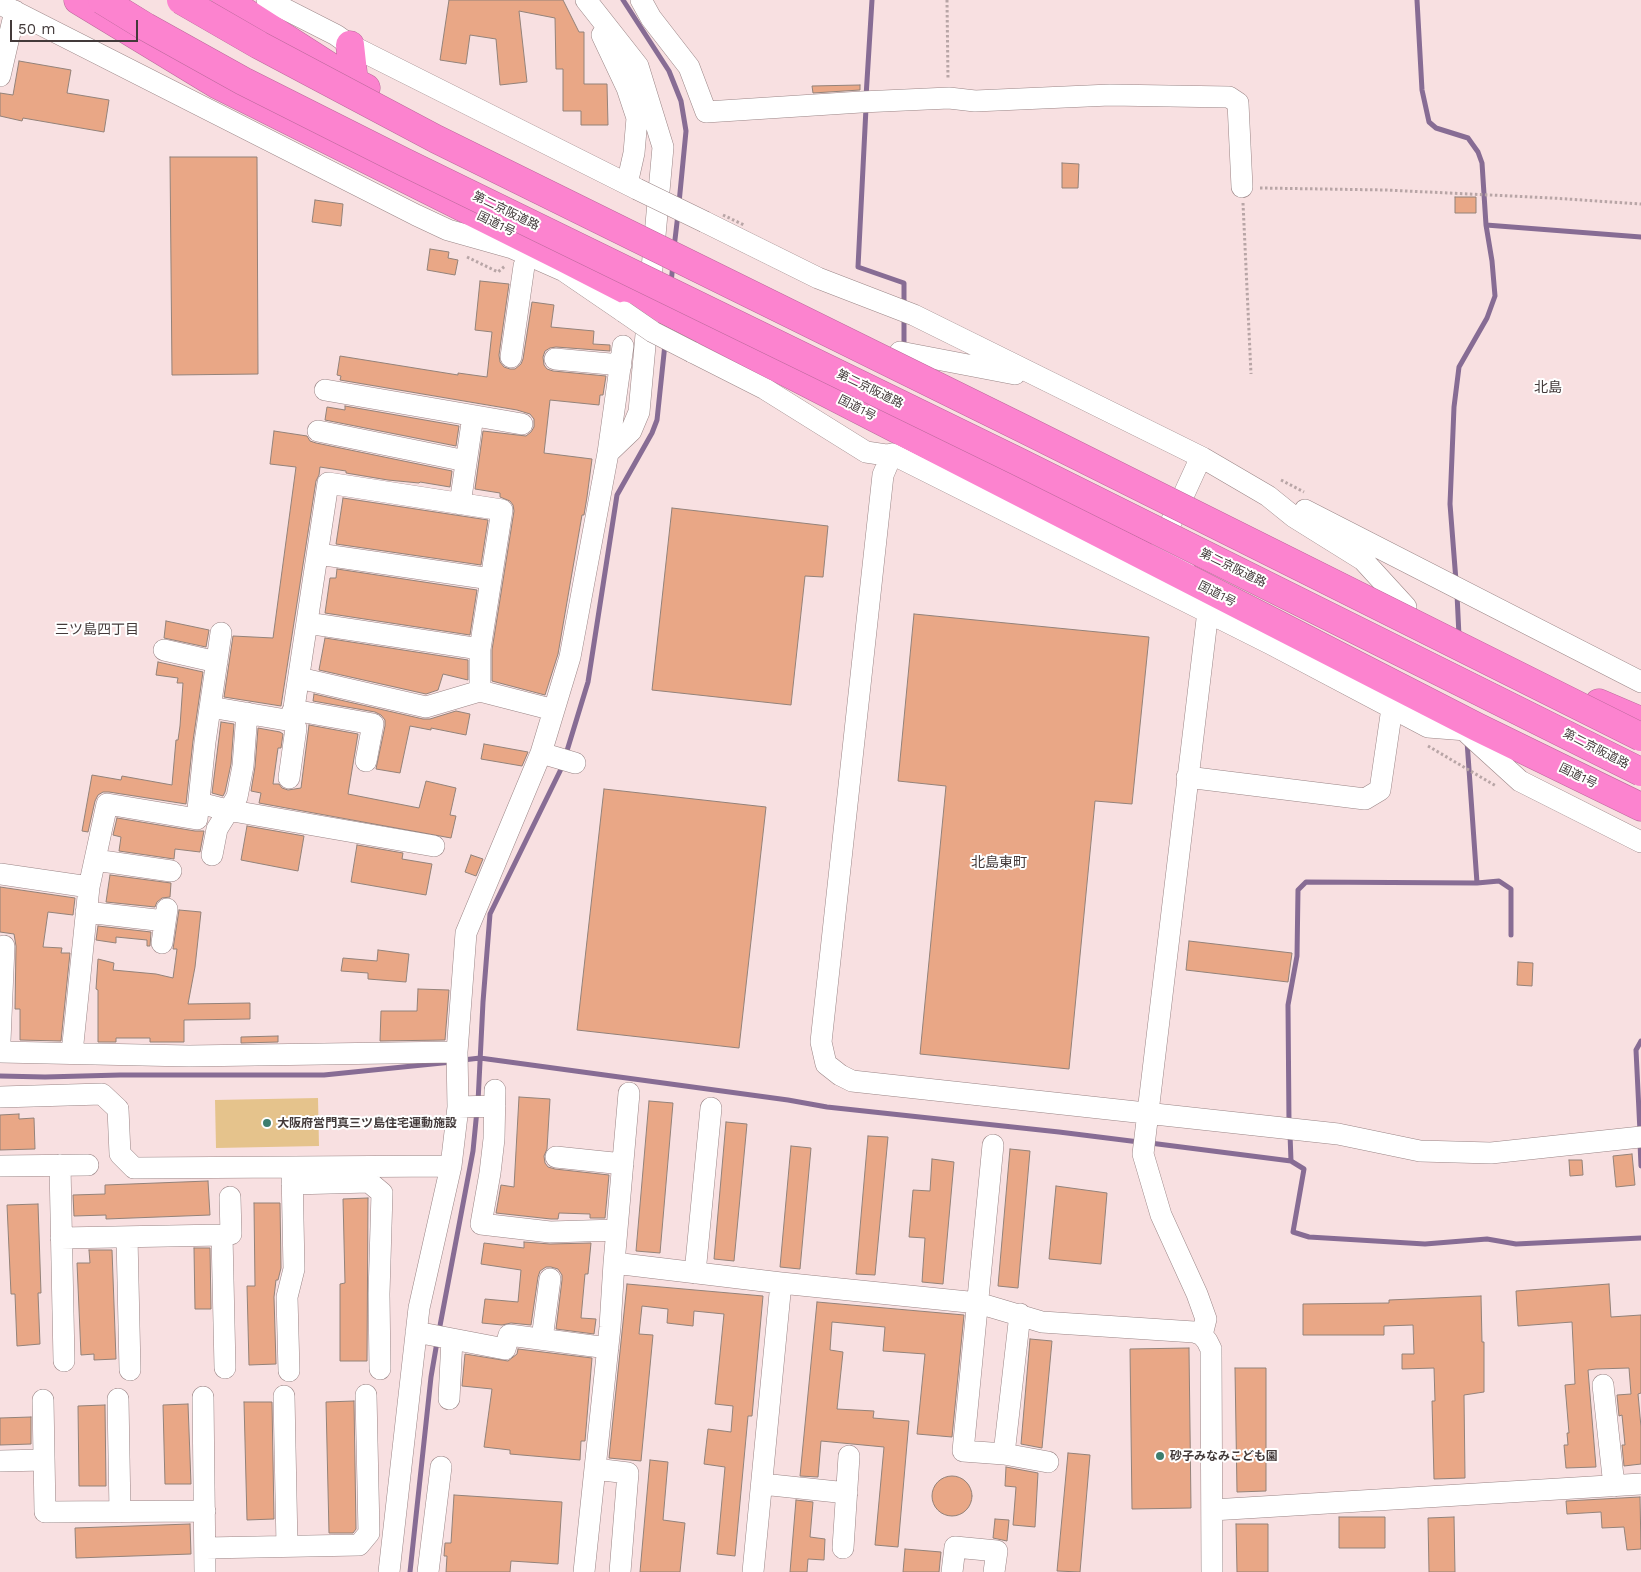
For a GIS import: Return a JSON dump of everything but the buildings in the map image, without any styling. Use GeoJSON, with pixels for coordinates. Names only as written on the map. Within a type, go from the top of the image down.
{"type":"FeatureCollection","features":[{"type":"Feature","properties":{"kind":"highway","name":"国道1号"},"geometry":{"type":"LineString","coordinates":[[78,0],[218,84],[662,308],[875,418],[1274,634],[1641,807]]}},
{"type":"Feature","properties":{"kind":"highway","name":"第二京阪道路"},"geometry":{"type":"LineString","coordinates":[[102,0],[243,81],[1019,462],[1641,772]]}},
{"type":"Feature","properties":{"kind":"highway"},"geometry":{"type":"LineString","coordinates":[[181,0],[258,45],[436,139],[1011,422],[1641,737]]}},
{"type":"Feature","properties":{"kind":"highway"},"geometry":{"type":"LineString","coordinates":[[226,0],[354,82],[668,242],[900,352],[1023,426],[1406,607],[1573,692],[1641,721]]}},
{"type":"Feature","properties":{"kind":"highway"},"geometry":{"type":"LineString","coordinates":[[350,46],[354,82]]}},
{"type":"Feature","properties":{"kind":"street"},"geometry":{"type":"LineString","coordinates":[[267,0],[336,35],[350,46],[818,278],[901,310],[1201,457],[1268,496],[1294,517],[1362,560],[1406,607]]}},
{"type":"Feature","properties":{"kind":"street"},"geometry":{"type":"LineString","coordinates":[[584,0],[628,88],[637,118],[632,186]]}},
{"type":"Feature","properties":{"kind":"street"},"geometry":{"type":"LineString","coordinates":[[584,0],[638,66],[663,147],[668,242],[662,308],[639,412],[632,431],[608,453]]}},
{"type":"Feature","properties":{"kind":"street"},"geometry":{"type":"LineString","coordinates":[[641,0],[651,18],[689,67],[706,112],[949,98],[975,101],[1110,95],[1229,96],[1238,103],[1242,187]]}},
{"type":"Feature","properties":{"kind":"street"},"geometry":{"type":"LineString","coordinates":[[0,76],[7,8],[416,215],[448,230],[512,248],[564,271],[653,332],[765,389],[866,452],[889,455],[1208,611],[1274,634],[1392,708],[1428,727],[1470,726],[1520,781],[1641,842]]}},
{"type":"Feature","properties":{"kind":"street"},"geometry":{"type":"LineString","coordinates":[[320,165],[399,176]]}},
{"type":"Feature","properties":{"kind":"street"},"geometry":{"type":"LineString","coordinates":[[511,357],[524,266],[529,256]]}},
{"type":"Feature","properties":{"kind":"street"},"geometry":{"type":"LineString","coordinates":[[900,352],[1040,378]]}},
{"type":"Feature","properties":{"kind":"street"},"geometry":{"type":"LineString","coordinates":[[389,1572],[419,1308],[451,1166],[458,1107],[457,1052],[466,933],[541,753],[570,657],[608,453],[622,355],[555,359]]}},
{"type":"Feature","properties":{"kind":"street"},"geometry":{"type":"LineString","coordinates":[[325,390],[522,424]]}},
{"type":"Feature","properties":{"kind":"street"},"geometry":{"type":"LineString","coordinates":[[460,504],[473,416]]}},
{"type":"Feature","properties":{"kind":"street"},"geometry":{"type":"LineString","coordinates":[[875,418],[874,429],[889,455],[883,475],[821,1042],[826,1064],[852,1081],[1338,1134],[1420,1151],[1491,1153],[1641,1137]]}},
{"type":"Feature","properties":{"kind":"street"},"geometry":{"type":"LineString","coordinates":[[318,431],[466,460]]}},
{"type":"Feature","properties":{"kind":"street"},"geometry":{"type":"LineString","coordinates":[[1201,457],[1162,542],[1170,564],[1259,602],[1278,616],[1274,634]]}},
{"type":"Feature","properties":{"kind":"street"},"geometry":{"type":"LineString","coordinates":[[289,778],[296,728],[293,715],[328,483],[502,510],[480,649],[480,691]]}},
{"type":"Feature","properties":{"kind":"street"},"geometry":{"type":"LineString","coordinates":[[1268,496],[1280,498],[1312,513],[1641,682]]}},
{"type":"Feature","properties":{"kind":"street"},"geometry":{"type":"LineString","coordinates":[[318,554],[491,579]]}},
{"type":"Feature","properties":{"kind":"street"},"geometry":{"type":"LineString","coordinates":[[1202,1335],[1206,1319],[1161,1215],[1144,1146],[1208,611]]}},
{"type":"Feature","properties":{"kind":"street"},"geometry":{"type":"LineString","coordinates":[[307,623],[480,649]]}},
{"type":"Feature","properties":{"kind":"street"},"geometry":{"type":"LineString","coordinates":[[72,1053],[89,887],[107,804],[197,818],[221,633]]}},
{"type":"Feature","properties":{"kind":"street"},"geometry":{"type":"LineString","coordinates":[[164,650],[217,662]]}},
{"type":"Feature","properties":{"kind":"street"},"geometry":{"type":"LineString","coordinates":[[299,678],[426,707],[480,691],[554,710]]}},
{"type":"Feature","properties":{"kind":"street"},"geometry":{"type":"LineString","coordinates":[[210,707],[247,713],[293,715],[373,724],[366,761]]}},
{"type":"Feature","properties":{"kind":"street"},"geometry":{"type":"LineString","coordinates":[[1187,777],[1365,799],[1380,790],[1392,708]]}},
{"type":"Feature","properties":{"kind":"street"},"geometry":{"type":"LineString","coordinates":[[212,855],[217,829],[227,810],[237,797],[243,766],[247,713]]}},
{"type":"Feature","properties":{"kind":"street"},"geometry":{"type":"LineString","coordinates":[[541,753],[576,763]]}},
{"type":"Feature","properties":{"kind":"street"},"geometry":{"type":"LineString","coordinates":[[199,803],[227,810],[434,846]]}},
{"type":"Feature","properties":{"kind":"street"},"geometry":{"type":"LineString","coordinates":[[94,860],[171,871]]}},
{"type":"Feature","properties":{"kind":"street"},"geometry":{"type":"LineString","coordinates":[[0,874],[89,887]]}},
{"type":"Feature","properties":{"kind":"street"},"geometry":{"type":"LineString","coordinates":[[86,912],[166,915],[162,943]]}},
{"type":"Feature","properties":{"kind":"street"},"geometry":{"type":"LineString","coordinates":[[0,1041],[4,946]]}},
{"type":"Feature","properties":{"kind":"street"},"geometry":{"type":"LineString","coordinates":[[0,1052],[189,1056],[457,1052]]}},
{"type":"Feature","properties":{"kind":"street"},"geometry":{"type":"LineString","coordinates":[[584,1572],[608,1348],[629,1093]]}},
{"type":"Feature","properties":{"kind":"street"},"geometry":{"type":"LineString","coordinates":[[0,1097],[102,1094],[118,1109],[120,1154],[134,1168],[369,1182],[382,1193],[379,1294],[380,1369]]}},
{"type":"Feature","properties":{"kind":"street"},"geometry":{"type":"LineString","coordinates":[[458,1107],[495,1098],[494,1139],[481,1224],[550,1232],[617,1230]]}},
{"type":"Feature","properties":{"kind":"street"},"geometry":{"type":"LineString","coordinates":[[695,1273],[711,1108]]}},
{"type":"Feature","properties":{"kind":"street"},"geometry":{"type":"LineString","coordinates":[[993,1145],[963,1451],[1004,1454],[1048,1462]]}},
{"type":"Feature","properties":{"kind":"street"},"geometry":{"type":"LineString","coordinates":[[556,1157],[623,1164]]}},
{"type":"Feature","properties":{"kind":"street"},"geometry":{"type":"LineString","coordinates":[[60,1165],[64,1361]]}},
{"type":"Feature","properties":{"kind":"street"},"geometry":{"type":"LineString","coordinates":[[0,1166],[88,1165]]}},
{"type":"Feature","properties":{"kind":"street"},"geometry":{"type":"LineString","coordinates":[[292,1176],[451,1166]]}},
{"type":"Feature","properties":{"kind":"street"},"geometry":{"type":"LineString","coordinates":[[289,1371],[287,1297],[294,1269],[292,1176]]}},
{"type":"Feature","properties":{"kind":"street"},"geometry":{"type":"LineString","coordinates":[[61,1238],[231,1234],[230,1197]]}},
{"type":"Feature","properties":{"kind":"street"},"geometry":{"type":"LineString","coordinates":[[222,1235],[225,1368]]}},
{"type":"Feature","properties":{"kind":"street"},"geometry":{"type":"LineString","coordinates":[[117,1237],[130,1370]]}},
{"type":"Feature","properties":{"kind":"street"},"geometry":{"type":"LineString","coordinates":[[614,1263],[781,1283],[978,1303],[1042,1322],[1194,1332],[1202,1335],[1211,1350],[1212,1572]]}},
{"type":"Feature","properties":{"kind":"street"},"geometry":{"type":"LineString","coordinates":[[542,1339],[550,1279]]}},
{"type":"Feature","properties":{"kind":"street"},"geometry":{"type":"LineString","coordinates":[[753,1572],[781,1283]]}},
{"type":"Feature","properties":{"kind":"street"},"geometry":{"type":"LineString","coordinates":[[1004,1454],[1020,1314]]}},
{"type":"Feature","properties":{"kind":"street"},"geometry":{"type":"LineString","coordinates":[[416,1332],[505,1349],[509,1335],[608,1348]]}},
{"type":"Feature","properties":{"kind":"street"},"geometry":{"type":"LineString","coordinates":[[449,1399],[452,1339]]}},
{"type":"Feature","properties":{"kind":"street"},"geometry":{"type":"LineString","coordinates":[[1604,1385],[1614,1486]]}},
{"type":"Feature","properties":{"kind":"street"},"geometry":{"type":"LineString","coordinates":[[206,1548],[359,1545],[369,1533],[366,1395]]}},
{"type":"Feature","properties":{"kind":"street"},"geometry":{"type":"LineString","coordinates":[[284,1396],[286,1546]]}},
{"type":"Feature","properties":{"kind":"street"},"geometry":{"type":"LineString","coordinates":[[203,1397],[205,1572]]}},
{"type":"Feature","properties":{"kind":"street"},"geometry":{"type":"LineString","coordinates":[[118,1399],[120,1512]]}},
{"type":"Feature","properties":{"kind":"street"},"geometry":{"type":"LineString","coordinates":[[43,1400],[46,1512],[205,1511]]}},
{"type":"Feature","properties":{"kind":"street"},"geometry":{"type":"LineString","coordinates":[[842,1548],[849,1456]]}},
{"type":"Feature","properties":{"kind":"street"},"geometry":{"type":"LineString","coordinates":[[0,1460],[44,1460]]}},
{"type":"Feature","properties":{"kind":"street"},"geometry":{"type":"LineString","coordinates":[[428,1572],[441,1467]]}},
{"type":"Feature","properties":{"kind":"street"},"geometry":{"type":"LineString","coordinates":[[595,1468],[628,1473],[620,1572]]}},
{"type":"Feature","properties":{"kind":"street"},"geometry":{"type":"LineString","coordinates":[[762,1484],[847,1494]]}},
{"type":"Feature","properties":{"kind":"street"},"geometry":{"type":"LineString","coordinates":[[1212,1510],[1641,1484]]}},
{"type":"Feature","properties":{"kind":"street"},"geometry":{"type":"LineString","coordinates":[[952,1572],[955,1547],[996,1551],[994,1572]]}},
{"type":"Feature","properties":{"kind":"path"},"geometry":{"type":"LineString","coordinates":[[947,0],[949,98]]}},
{"type":"Feature","properties":{"kind":"path"},"geometry":{"type":"LineString","coordinates":[[1251,374],[1242,187],[1386,190],[1641,204]]}},
{"type":"Feature","properties":{"kind":"shaded area","name":"大阪府営門真三ツ島住宅運動施設"},"geometry":{"type":"Polygon","coordinates":[[[318,1098],[319,1146],[216,1148],[215,1100],[318,1098]]]}},
{"type":"Feature","properties":{"kind":"waterway"},"geometry":{"type":"LineString","coordinates":[[623,0],[669,71],[681,101],[686,131],[679,203]]}},
{"type":"Feature","properties":{"kind":"waterway"},"geometry":{"type":"LineString","coordinates":[[866,97],[872,0]]}},
{"type":"Feature","properties":{"kind":"waterway"},"geometry":{"type":"LineString","coordinates":[[1417,0],[1422,90],[1429,122],[1436,128],[1468,138],[1478,152],[1482,163],[1486,225],[1495,296],[1487,318],[1459,367],[1454,407],[1450,504],[1456,581]]}},
{"type":"Feature","properties":{"kind":"waterway"},"geometry":{"type":"LineString","coordinates":[[866,108],[858,267],[904,283],[904,307]]}},
{"type":"Feature","properties":{"kind":"waterway"},"geometry":{"type":"LineString","coordinates":[[674,248],[678,214]]}},
{"type":"Feature","properties":{"kind":"waterway"},"geometry":{"type":"LineString","coordinates":[[1486,225],[1641,237]]}},
{"type":"Feature","properties":{"kind":"waterway"},"geometry":{"type":"LineString","coordinates":[[671,283],[673,264]]}},
{"type":"Feature","properties":{"kind":"waterway"},"geometry":{"type":"LineString","coordinates":[[904,318],[904,347]]}},
{"type":"Feature","properties":{"kind":"waterway"},"geometry":{"type":"LineString","coordinates":[[566,754],[588,682],[617,495],[652,433],[657,420],[665,344]]}},
{"type":"Feature","properties":{"kind":"waterway"},"geometry":{"type":"LineString","coordinates":[[1457,594],[1459,636]]}},
{"type":"Feature","properties":{"kind":"waterway"},"geometry":{"type":"LineString","coordinates":[[1467,741],[1477,883]]}},
{"type":"Feature","properties":{"kind":"waterway"},"geometry":{"type":"LineString","coordinates":[[478,1102],[490,914],[563,765]]}},
{"type":"Feature","properties":{"kind":"waterway"},"geometry":{"type":"LineString","coordinates":[[1289,1123],[1288,1005],[1297,956],[1298,890],[1306,882],[1477,883],[1499,881],[1511,889],[1511,935]]}},
{"type":"Feature","properties":{"kind":"waterway"},"geometry":{"type":"LineString","coordinates":[[1640,1132],[1636,1050],[1641,1041]]}},
{"type":"Feature","properties":{"kind":"waterway"},"geometry":{"type":"LineString","coordinates":[[463,1060],[480,1058],[827,1107],[1139,1142]]}},
{"type":"Feature","properties":{"kind":"waterway"},"geometry":{"type":"LineString","coordinates":[[0,1076],[324,1075],[452,1062]]}},
{"type":"Feature","properties":{"kind":"waterway"},"geometry":{"type":"LineString","coordinates":[[439,1331],[473,1151],[477,1110]]}},
{"type":"Feature","properties":{"kind":"waterway"},"geometry":{"type":"LineString","coordinates":[[1290,1134],[1291,1161]]}},
{"type":"Feature","properties":{"kind":"waterway"},"geometry":{"type":"LineString","coordinates":[[1150,1143],[1291,1161],[1304,1169],[1293,1232],[1309,1237],[1425,1244],[1487,1239],[1516,1244],[1641,1238]]}},
{"type":"Feature","properties":{"kind":"waterway"},"geometry":{"type":"LineString","coordinates":[[1640,1143],[1641,1166]]}},
{"type":"Feature","properties":{"kind":"waterway"},"geometry":{"type":"LineString","coordinates":[[410,1572],[431,1377],[437,1342]]}},
{"type":"Feature","properties":{"kind":"place","name":"大阪府営門真三ツ島住宅運動施設"},"geometry":{"type":"Point","coordinates":[267,1123]}},
{"type":"Feature","properties":{"kind":"place","name":"砂子みなみこども園"},"geometry":{"type":"Point","coordinates":[1160,1456]}},
{"type":"Feature","properties":{"kind":"district","name":"北島"},"geometry":{"type":"Point","coordinates":[1548,388]}},
{"type":"Feature","properties":{"kind":"district","name":"三ツ島四丁目"},"geometry":{"type":"Point","coordinates":[97,630]}},
{"type":"Feature","properties":{"kind":"district","name":"北島東町"},"geometry":{"type":"Point","coordinates":[999,863]}}]}
